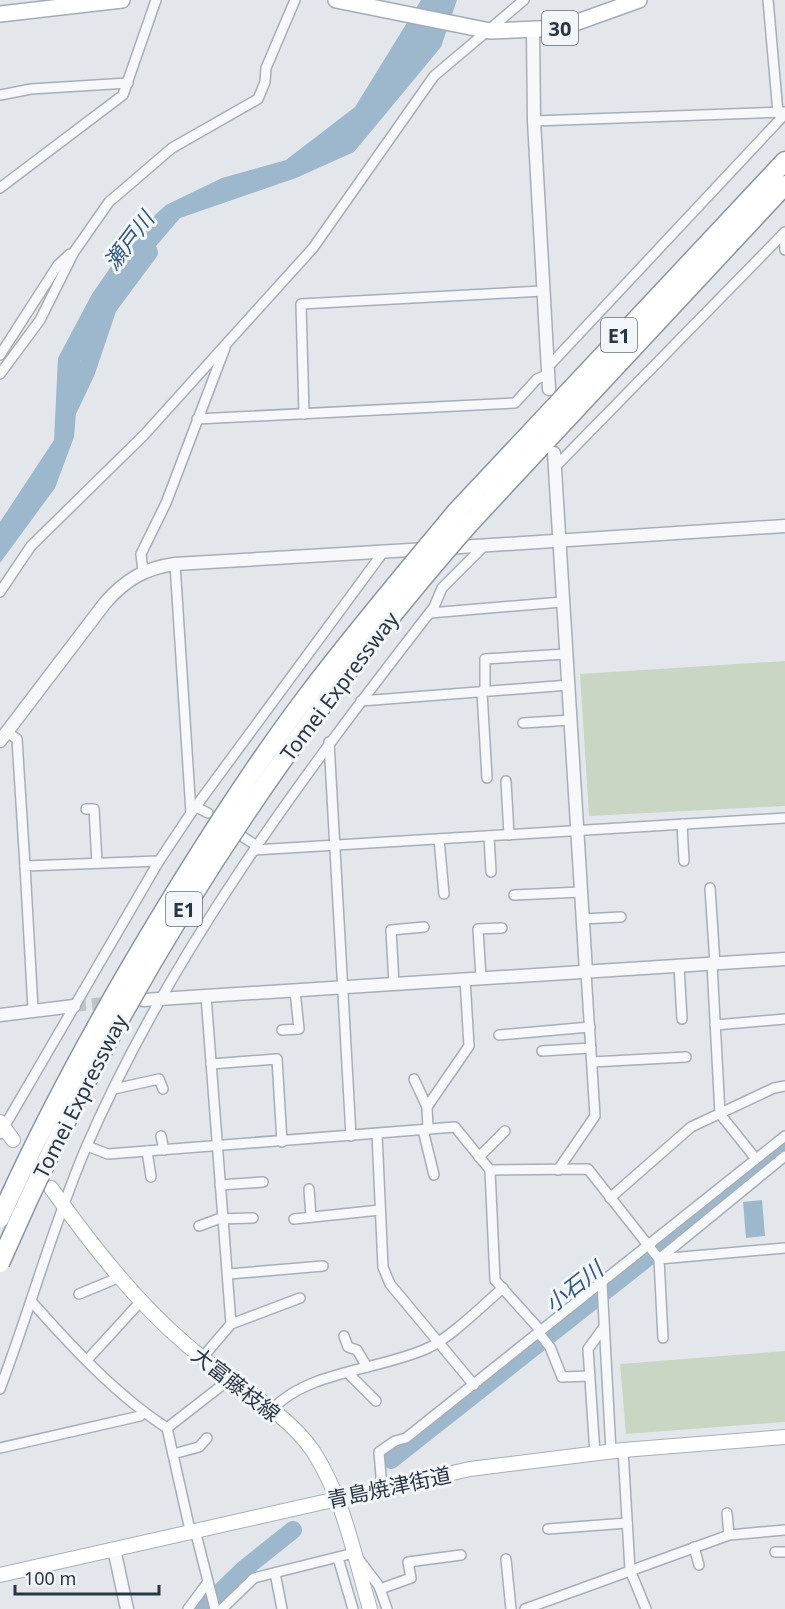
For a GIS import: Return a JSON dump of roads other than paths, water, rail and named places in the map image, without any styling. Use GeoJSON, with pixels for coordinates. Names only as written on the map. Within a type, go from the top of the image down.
{"type":"FeatureCollection","features":[{"type":"Feature","properties":{"kind":"highway","name":"Tomei Expressway"},"geometry":{"type":"LineString","coordinates":[[0,1218],[32,1145],[75,1062],[113,996],[229,806],[310,692],[463,518],[785,161]]}},
{"type":"Feature","properties":{"kind":"highway","name":"Tomei Expressway"},"geometry":{"type":"LineString","coordinates":[[0,1263],[25,1205],[103,1050],[198,887],[301,732],[417,584],[463,518],[785,185]]}},
{"type":"Feature","properties":{"kind":"main road"},"geometry":{"type":"LineString","coordinates":[[0,14],[122,0]]}},
{"type":"Feature","properties":{"kind":"main road","name":"30"},"geometry":{"type":"LineString","coordinates":[[336,0],[484,31],[533,31],[561,28],[639,0]]}},
{"type":"Feature","properties":{"kind":"main road","name":"大富藤枝線"},"geometry":{"type":"LineString","coordinates":[[51,1188],[120,1277],[142,1300],[202,1358],[272,1410],[312,1449],[339,1498],[370,1609]]}},
{"type":"Feature","properties":{"kind":"main road","name":"青島焼津街道"},"geometry":{"type":"LineString","coordinates":[[0,1575],[470,1469],[617,1451],[785,1437]]}},
{"type":"Feature","properties":{"kind":"street"},"geometry":{"type":"LineString","coordinates":[[0,188],[123,95],[156,0]]}},
{"type":"Feature","properties":{"kind":"street"},"geometry":{"type":"LineString","coordinates":[[0,374],[40,320],[74,252],[109,202],[172,147],[258,99],[265,82],[266,68],[295,0]]}},
{"type":"Feature","properties":{"kind":"street"},"geometry":{"type":"LineString","coordinates":[[0,592],[31,546],[144,435],[313,248],[434,76],[484,31],[524,0]]}},
{"type":"Feature","properties":{"kind":"street"},"geometry":{"type":"LineString","coordinates":[[197,419],[514,403],[537,379],[549,371],[783,113],[768,0]]}},
{"type":"Feature","properties":{"kind":"street"},"geometry":{"type":"LineString","coordinates":[[533,31],[534,121],[549,389]]}},
{"type":"Feature","properties":{"kind":"street"},"geometry":{"type":"LineString","coordinates":[[0,95],[31,89],[128,83]]}},
{"type":"Feature","properties":{"kind":"street"},"geometry":{"type":"LineString","coordinates":[[534,121],[783,113]]}},
{"type":"Feature","properties":{"kind":"street"},"geometry":{"type":"LineString","coordinates":[[784,232],[785,250]]}},
{"type":"Feature","properties":{"kind":"street"},"geometry":{"type":"LineString","coordinates":[[555,467],[784,232]]}},
{"type":"Feature","properties":{"kind":"street"},"geometry":{"type":"LineString","coordinates":[[0,355],[58,265],[74,252]]}},
{"type":"Feature","properties":{"kind":"street"},"geometry":{"type":"LineString","coordinates":[[304,414],[301,304],[543,291]]}},
{"type":"Feature","properties":{"kind":"street"},"geometry":{"type":"LineString","coordinates":[[143,572],[141,554],[166,503],[228,341]]}},
{"type":"Feature","properties":{"kind":"street"},"geometry":{"type":"LineString","coordinates":[[554,453],[595,1116],[558,1170]]}},
{"type":"Feature","properties":{"kind":"street"},"geometry":{"type":"LineString","coordinates":[[33,1009],[17,739],[3,736],[110,597],[127,581],[143,572],[175,564],[483,547],[785,526]]}},
{"type":"Feature","properties":{"kind":"street"},"geometry":{"type":"LineString","coordinates":[[0,1389],[63,1205],[87,1146],[161,999],[256,848],[329,742],[430,613],[442,588],[483,547]]}},
{"type":"Feature","properties":{"kind":"street"},"geometry":{"type":"LineString","coordinates":[[4,1131],[159,861],[384,551]]}},
{"type":"Feature","properties":{"kind":"street"},"geometry":{"type":"LineString","coordinates":[[175,564],[194,810]]}},
{"type":"Feature","properties":{"kind":"street"},"geometry":{"type":"LineString","coordinates":[[430,613],[562,602]]}},
{"type":"Feature","properties":{"kind":"street"},"geometry":{"type":"LineString","coordinates":[[487,778],[485,659],[566,654]]}},
{"type":"Feature","properties":{"kind":"street"},"geometry":{"type":"LineString","coordinates":[[361,701],[569,685]]}},
{"type":"Feature","properties":{"kind":"street"},"geometry":{"type":"LineString","coordinates":[[523,723],[571,720]]}},
{"type":"Feature","properties":{"kind":"street"},"geometry":{"type":"LineString","coordinates":[[329,742],[351,1136]]}},
{"type":"Feature","properties":{"kind":"street"},"geometry":{"type":"LineString","coordinates":[[506,781],[509,835]]}},
{"type":"Feature","properties":{"kind":"street"},"geometry":{"type":"LineString","coordinates":[[86,809],[94,809],[97,863]]}},
{"type":"Feature","properties":{"kind":"street"},"geometry":{"type":"LineString","coordinates":[[194,810],[208,813]]}},
{"type":"Feature","properties":{"kind":"street"},"geometry":{"type":"LineString","coordinates":[[243,837],[256,848],[785,818]]}},
{"type":"Feature","properties":{"kind":"street"},"geometry":{"type":"LineString","coordinates":[[682,824],[684,861]]}},
{"type":"Feature","properties":{"kind":"street"},"geometry":{"type":"LineString","coordinates":[[489,836],[491,872]]}},
{"type":"Feature","properties":{"kind":"street"},"geometry":{"type":"LineString","coordinates":[[439,839],[444,894]]}},
{"type":"Feature","properties":{"kind":"street"},"geometry":{"type":"LineString","coordinates":[[25,867],[159,861]]}},
{"type":"Feature","properties":{"kind":"street"},"geometry":{"type":"LineString","coordinates":[[710,888],[720,1114],[756,1159]]}},
{"type":"Feature","properties":{"kind":"street"},"geometry":{"type":"LineString","coordinates":[[514,895],[581,892]]}},
{"type":"Feature","properties":{"kind":"street"},"geometry":{"type":"LineString","coordinates":[[583,919],[621,916]]}},
{"type":"Feature","properties":{"kind":"street"},"geometry":{"type":"LineString","coordinates":[[394,984],[391,930],[424,927]]}},
{"type":"Feature","properties":{"kind":"street"},"geometry":{"type":"LineString","coordinates":[[482,978],[478,929],[502,928]]}},
{"type":"Feature","properties":{"kind":"street"},"geometry":{"type":"LineString","coordinates":[[143,1000],[785,959]]}},
{"type":"Feature","properties":{"kind":"street"},"geometry":{"type":"LineString","coordinates":[[679,966],[682,1019]]}},
{"type":"Feature","properties":{"kind":"street"},"geometry":{"type":"LineString","coordinates":[[427,1107],[470,1046],[465,979]]}},
{"type":"Feature","properties":{"kind":"street"},"geometry":{"type":"LineString","coordinates":[[282,1030],[299,1029],[296,991]]}},
{"type":"Feature","properties":{"kind":"street"},"geometry":{"type":"LineString","coordinates":[[206,996],[231,1324]]}},
{"type":"Feature","properties":{"kind":"street"},"geometry":{"type":"LineString","coordinates":[[0,1015],[33,1009],[74,1006]]}},
{"type":"Feature","properties":{"kind":"street"},"geometry":{"type":"LineString","coordinates":[[715,1025],[785,1019]]}},
{"type":"Feature","properties":{"kind":"street"},"geometry":{"type":"LineString","coordinates":[[499,1035],[590,1027]]}},
{"type":"Feature","properties":{"kind":"street"},"geometry":{"type":"LineString","coordinates":[[542,1051],[591,1048]]}},
{"type":"Feature","properties":{"kind":"street"},"geometry":{"type":"LineString","coordinates":[[592,1062],[686,1057]]}},
{"type":"Feature","properties":{"kind":"street"},"geometry":{"type":"LineString","coordinates":[[211,1064],[277,1059],[282,1142]]}},
{"type":"Feature","properties":{"kind":"street"},"geometry":{"type":"LineString","coordinates":[[114,1089],[159,1079],[163,1089]]}},
{"type":"Feature","properties":{"kind":"street"},"geometry":{"type":"LineString","coordinates":[[414,1079],[427,1107],[425,1130],[434,1174]]}},
{"type":"Feature","properties":{"kind":"street"},"geometry":{"type":"LineString","coordinates":[[610,1198],[692,1126],[774,1088],[785,1086]]}},
{"type":"Feature","properties":{"kind":"street"},"geometry":{"type":"LineString","coordinates":[[87,1146],[108,1154],[455,1127],[490,1170],[495,1280],[540,1332],[550,1347],[562,1377],[590,1376]]}},
{"type":"Feature","properties":{"kind":"street"},"geometry":{"type":"LineString","coordinates":[[479,1157],[505,1131]]}},
{"type":"Feature","properties":{"kind":"street"},"geometry":{"type":"LineString","coordinates":[[377,1134],[383,1267],[390,1284],[474,1385]]}},
{"type":"Feature","properties":{"kind":"street"},"geometry":{"type":"LineString","coordinates":[[161,1136],[164,1150]]}},
{"type":"Feature","properties":{"kind":"street"},"geometry":{"type":"LineString","coordinates":[[382,1488],[379,1452],[395,1441],[406,1438],[785,1136]]}},
{"type":"Feature","properties":{"kind":"street"},"geometry":{"type":"LineString","coordinates":[[147,1151],[151,1177]]}},
{"type":"Feature","properties":{"kind":"street"},"geometry":{"type":"LineString","coordinates":[[659,1259],[785,1156]]}},
{"type":"Feature","properties":{"kind":"street"},"geometry":{"type":"LineString","coordinates":[[490,1170],[588,1169],[659,1259],[663,1338]]}},
{"type":"Feature","properties":{"kind":"street"},"geometry":{"type":"LineString","coordinates":[[220,1185],[263,1182]]}},
{"type":"Feature","properties":{"kind":"street"},"geometry":{"type":"LineString","coordinates":[[309,1189],[311,1217]]}},
{"type":"Feature","properties":{"kind":"street"},"geometry":{"type":"LineString","coordinates":[[294,1219],[380,1210]]}},
{"type":"Feature","properties":{"kind":"street"},"geometry":{"type":"LineString","coordinates":[[199,1226],[223,1220],[253,1218]]}},
{"type":"Feature","properties":{"kind":"street"},"geometry":{"type":"LineString","coordinates":[[659,1259],[785,1248]]}},
{"type":"Feature","properties":{"kind":"street"},"geometry":{"type":"LineString","coordinates":[[228,1274],[323,1266]]}},
{"type":"Feature","properties":{"kind":"street"},"geometry":{"type":"LineString","coordinates":[[79,1294],[120,1277]]}},
{"type":"Feature","properties":{"kind":"street"},"geometry":{"type":"LineString","coordinates":[[602,1283],[604,1327],[627,1523],[630,1570],[646,1609]]}},
{"type":"Feature","properties":{"kind":"street"},"geometry":{"type":"LineString","coordinates":[[272,1410],[283,1398],[321,1379],[349,1374],[429,1348],[503,1288]]}},
{"type":"Feature","properties":{"kind":"street"},"geometry":{"type":"LineString","coordinates":[[202,1358],[231,1324],[300,1298]]}},
{"type":"Feature","properties":{"kind":"street"},"geometry":{"type":"LineString","coordinates":[[88,1359],[142,1300]]}},
{"type":"Feature","properties":{"kind":"street"},"geometry":{"type":"LineString","coordinates":[[31,1301],[144,1412],[167,1428],[215,1609]]}},
{"type":"Feature","properties":{"kind":"street"},"geometry":{"type":"LineString","coordinates":[[595,1454],[588,1349],[604,1327]]}},
{"type":"Feature","properties":{"kind":"street"},"geometry":{"type":"LineString","coordinates":[[344,1336],[348,1347],[357,1350],[367,1367]]}},
{"type":"Feature","properties":{"kind":"street"},"geometry":{"type":"LineString","coordinates":[[349,1374],[376,1401]]}},
{"type":"Feature","properties":{"kind":"street"},"geometry":{"type":"LineString","coordinates":[[167,1428],[230,1379]]}},
{"type":"Feature","properties":{"kind":"street"},"geometry":{"type":"LineString","coordinates":[[0,1448],[140,1416],[144,1412]]}},
{"type":"Feature","properties":{"kind":"street"},"geometry":{"type":"LineString","coordinates":[[173,1454],[199,1447],[207,1438]]}},
{"type":"Feature","properties":{"kind":"street"},"geometry":{"type":"LineString","coordinates":[[727,1513],[729,1535]]}},
{"type":"Feature","properties":{"kind":"street"},"geometry":{"type":"LineString","coordinates":[[548,1529],[627,1523]]}},
{"type":"Feature","properties":{"kind":"street"},"geometry":{"type":"LineString","coordinates":[[525,1609],[729,1535],[785,1530]]}},
{"type":"Feature","properties":{"kind":"street"},"geometry":{"type":"LineString","coordinates":[[694,1547],[699,1565]]}},
{"type":"Feature","properties":{"kind":"street"},"geometry":{"type":"LineString","coordinates":[[114,1549],[128,1609]]}},
{"type":"Feature","properties":{"kind":"street"},"geometry":{"type":"LineString","coordinates":[[222,1609],[254,1578],[354,1552],[380,1588],[387,1609]]}},
{"type":"Feature","properties":{"kind":"street"},"geometry":{"type":"LineString","coordinates":[[380,1588],[411,1578],[408,1562],[461,1555]]}},
{"type":"Feature","properties":{"kind":"street"},"geometry":{"type":"LineString","coordinates":[[338,1558],[353,1609]]}},
{"type":"Feature","properties":{"kind":"street"},"geometry":{"type":"LineString","coordinates":[[506,1559],[511,1609]]}},
{"type":"Feature","properties":{"kind":"street"},"geometry":{"type":"LineString","coordinates":[[275,1573],[282,1609]]}},
{"type":"Feature","properties":{"kind":"street"},"geometry":{"type":"LineString","coordinates":[[188,1609],[209,1584]]}},
{"type":"Feature","properties":{"kind":"water"},"geometry":{"type":"Polygon","coordinates":[[[421,0],[457,0],[441,47],[354,152],[296,178],[180,218],[100,312],[80,362],[74,437],[55,488],[0,563],[0,522],[54,440],[58,358],[92,294],[133,235],[166,205],[222,178],[286,160],[355,107],[421,0]]]}},
{"type":"Feature","properties":{"kind":"water"},"geometry":{"type":"Polygon","coordinates":[[[762,1200],[765,1236],[746,1238],[743,1202],[762,1200]]]}},
{"type":"Feature","properties":{"kind":"waterway","name":"瀬戸川"},"geometry":{"type":"LineString","coordinates":[[68,410],[86,372],[108,307],[149,252]]}},
{"type":"Feature","properties":{"kind":"waterway","name":"小石川"},"geometry":{"type":"LineString","coordinates":[[391,1460],[785,1149]]}},
{"type":"Feature","properties":{"kind":"waterway","name":"小石川"},"geometry":{"type":"LineString","coordinates":[[203,1609],[244,1569],[293,1530]]}},
{"type":"Feature","properties":{"kind":"tunnel"},"geometry":{"type":"LineString","coordinates":[[74,1006],[115,1002]]}}]}
